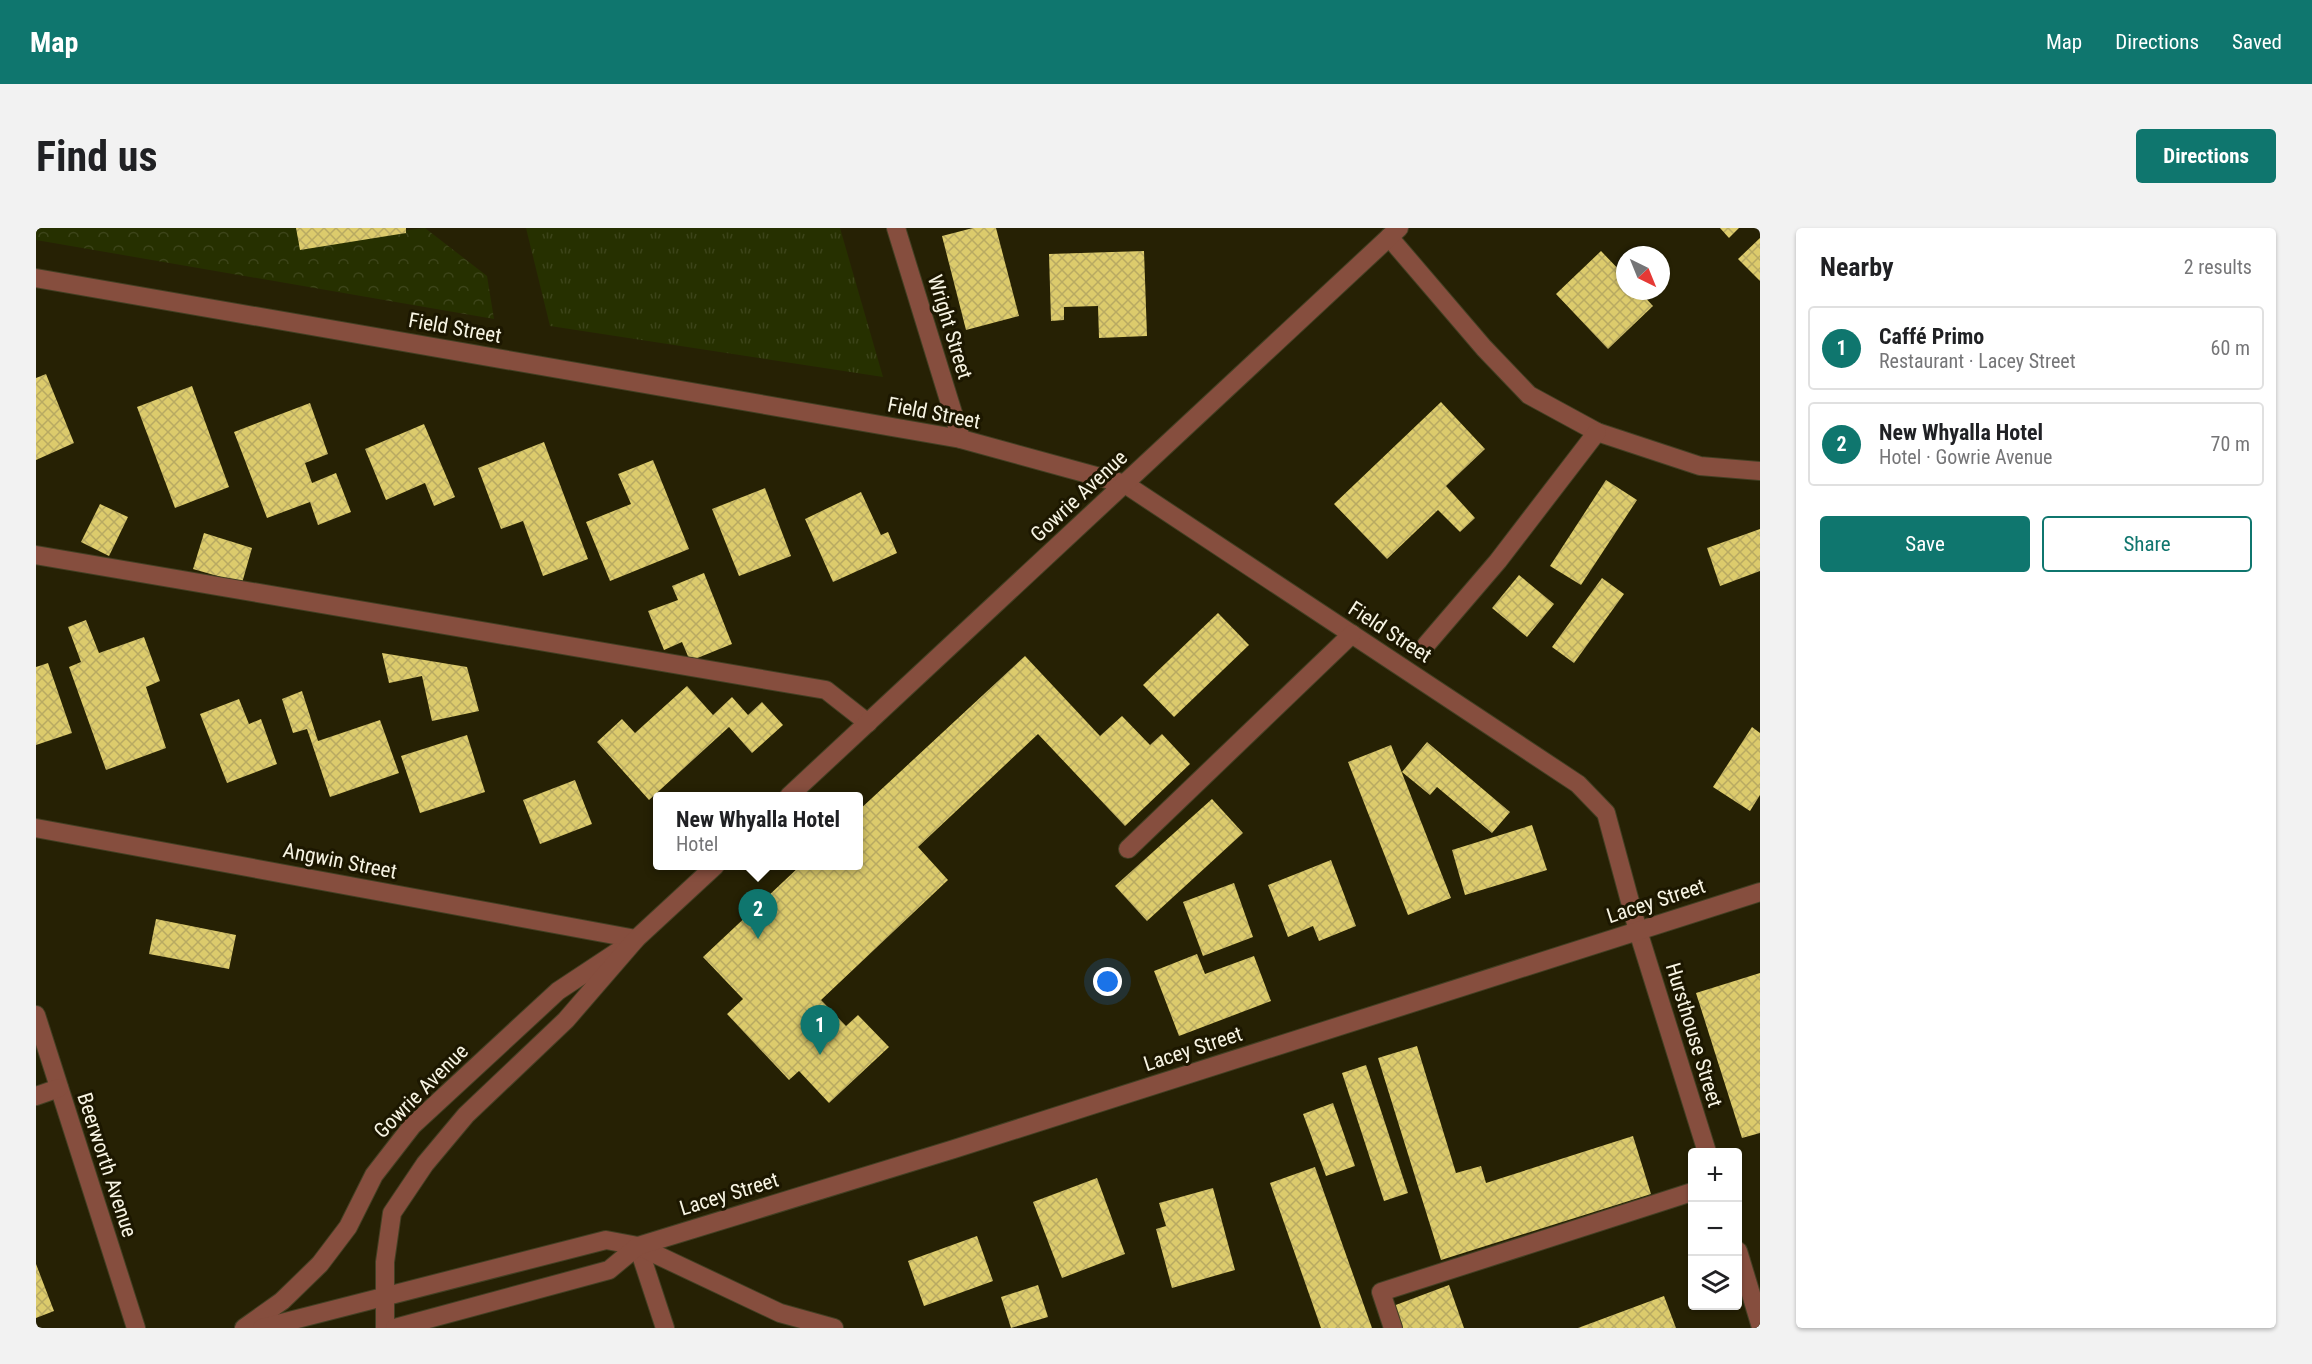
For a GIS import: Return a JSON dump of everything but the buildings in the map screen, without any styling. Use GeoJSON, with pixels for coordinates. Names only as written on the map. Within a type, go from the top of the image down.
{"type":"FeatureCollection","features":[{"type":"Feature","properties":{"kind":"street","name":"Wright Street"},"geometry":{"type":"LineString","coordinates":[[896,228],[961,440]]}},
{"type":"Feature","properties":{"kind":"street"},"geometry":{"type":"LineString","coordinates":[[1394,232],[1484,348],[1529,395],[1597,432],[1700,465],[1760,471]]}},
{"type":"Feature","properties":{"kind":"street","name":"Gowrie Avenue"},"geometry":{"type":"LineString","coordinates":[[793,792],[1394,232]]}},
{"type":"Feature","properties":{"kind":"street","name":"Field Street"},"geometry":{"type":"LineString","coordinates":[[36,278],[961,440],[1125,484],[1578,784],[1606,813],[1638,931]]}},
{"type":"Feature","properties":{"kind":"street"},"geometry":{"type":"LineString","coordinates":[[1426,645],[1498,561],[1597,432]]}},
{"type":"Feature","properties":{"kind":"street"},"geometry":{"type":"LineString","coordinates":[[36,555],[826,690],[868,723]]}},
{"type":"Feature","properties":{"kind":"street"},"geometry":{"type":"LineString","coordinates":[[1128,849],[1352,634]]}},
{"type":"Feature","properties":{"kind":"street","name":"Angwin Street"},"geometry":{"type":"LineString","coordinates":[[36,828],[636,939]]}},
{"type":"Feature","properties":{"kind":"street","name":"Gowrie Avenue"},"geometry":{"type":"LineString","coordinates":[[385,1328],[385,1262],[392,1213],[425,1164],[466,1115],[566,1020],[636,939],[711,870]]}},
{"type":"Feature","properties":{"kind":"street","name":"Lacey Street"},"geometry":{"type":"LineString","coordinates":[[395,1328],[609,1270],[638,1246],[954,1149],[1760,892]]}},
{"type":"Feature","properties":{"kind":"street","name":"Hursthouse Street"},"geometry":{"type":"LineString","coordinates":[[1638,931],[1706,1148]]}},
{"type":"Feature","properties":{"kind":"street","name":"Gowrie Avenue"},"geometry":{"type":"LineString","coordinates":[[244,1328],[282,1301],[320,1264],[348,1227],[374,1175],[412,1126],[558,991],[636,939]]}},
{"type":"Feature","properties":{"kind":"street","name":"Beerworth Avenue"},"geometry":{"type":"LineString","coordinates":[[36,1015],[136,1328]]}},
{"type":"Feature","properties":{"kind":"street"},"geometry":{"type":"LineString","coordinates":[[36,1096],[59,1088]]}},
{"type":"Feature","properties":{"kind":"street"},"geometry":{"type":"LineString","coordinates":[[1393,1328],[1381,1292],[1688,1193]]}},
{"type":"Feature","properties":{"kind":"street","name":"Lacey Street"},"geometry":{"type":"LineString","coordinates":[[262,1328],[606,1240],[638,1246]]}},
{"type":"Feature","properties":{"kind":"street"},"geometry":{"type":"LineString","coordinates":[[638,1246],[665,1328]]}},
{"type":"Feature","properties":{"kind":"street"},"geometry":{"type":"LineString","coordinates":[[638,1246],[780,1313],[834,1328]]}},
{"type":"Feature","properties":{"kind":"street"},"geometry":{"type":"LineString","coordinates":[[1739,1256],[1760,1324]]}},
{"type":"Feature","properties":{"kind":"green space"},"geometry":{"type":"Polygon","coordinates":[[[36,228],[310,228],[313,241],[425,228],[487,276],[494,319],[36,240],[36,228]]]}},
{"type":"Feature","properties":{"kind":"green space"},"geometry":{"type":"Polygon","coordinates":[[[526,228],[840,228],[883,377],[550,326],[526,228]]]}},
{"type":"Feature","properties":{"kind":"place","name":"New Whyalla Hotel"},"geometry":{"type":"Point","coordinates":[758,939]}},
{"type":"Feature","properties":{"kind":"place","name":"Caffé Primo"},"geometry":{"type":"Point","coordinates":[820,1055]}}]}
